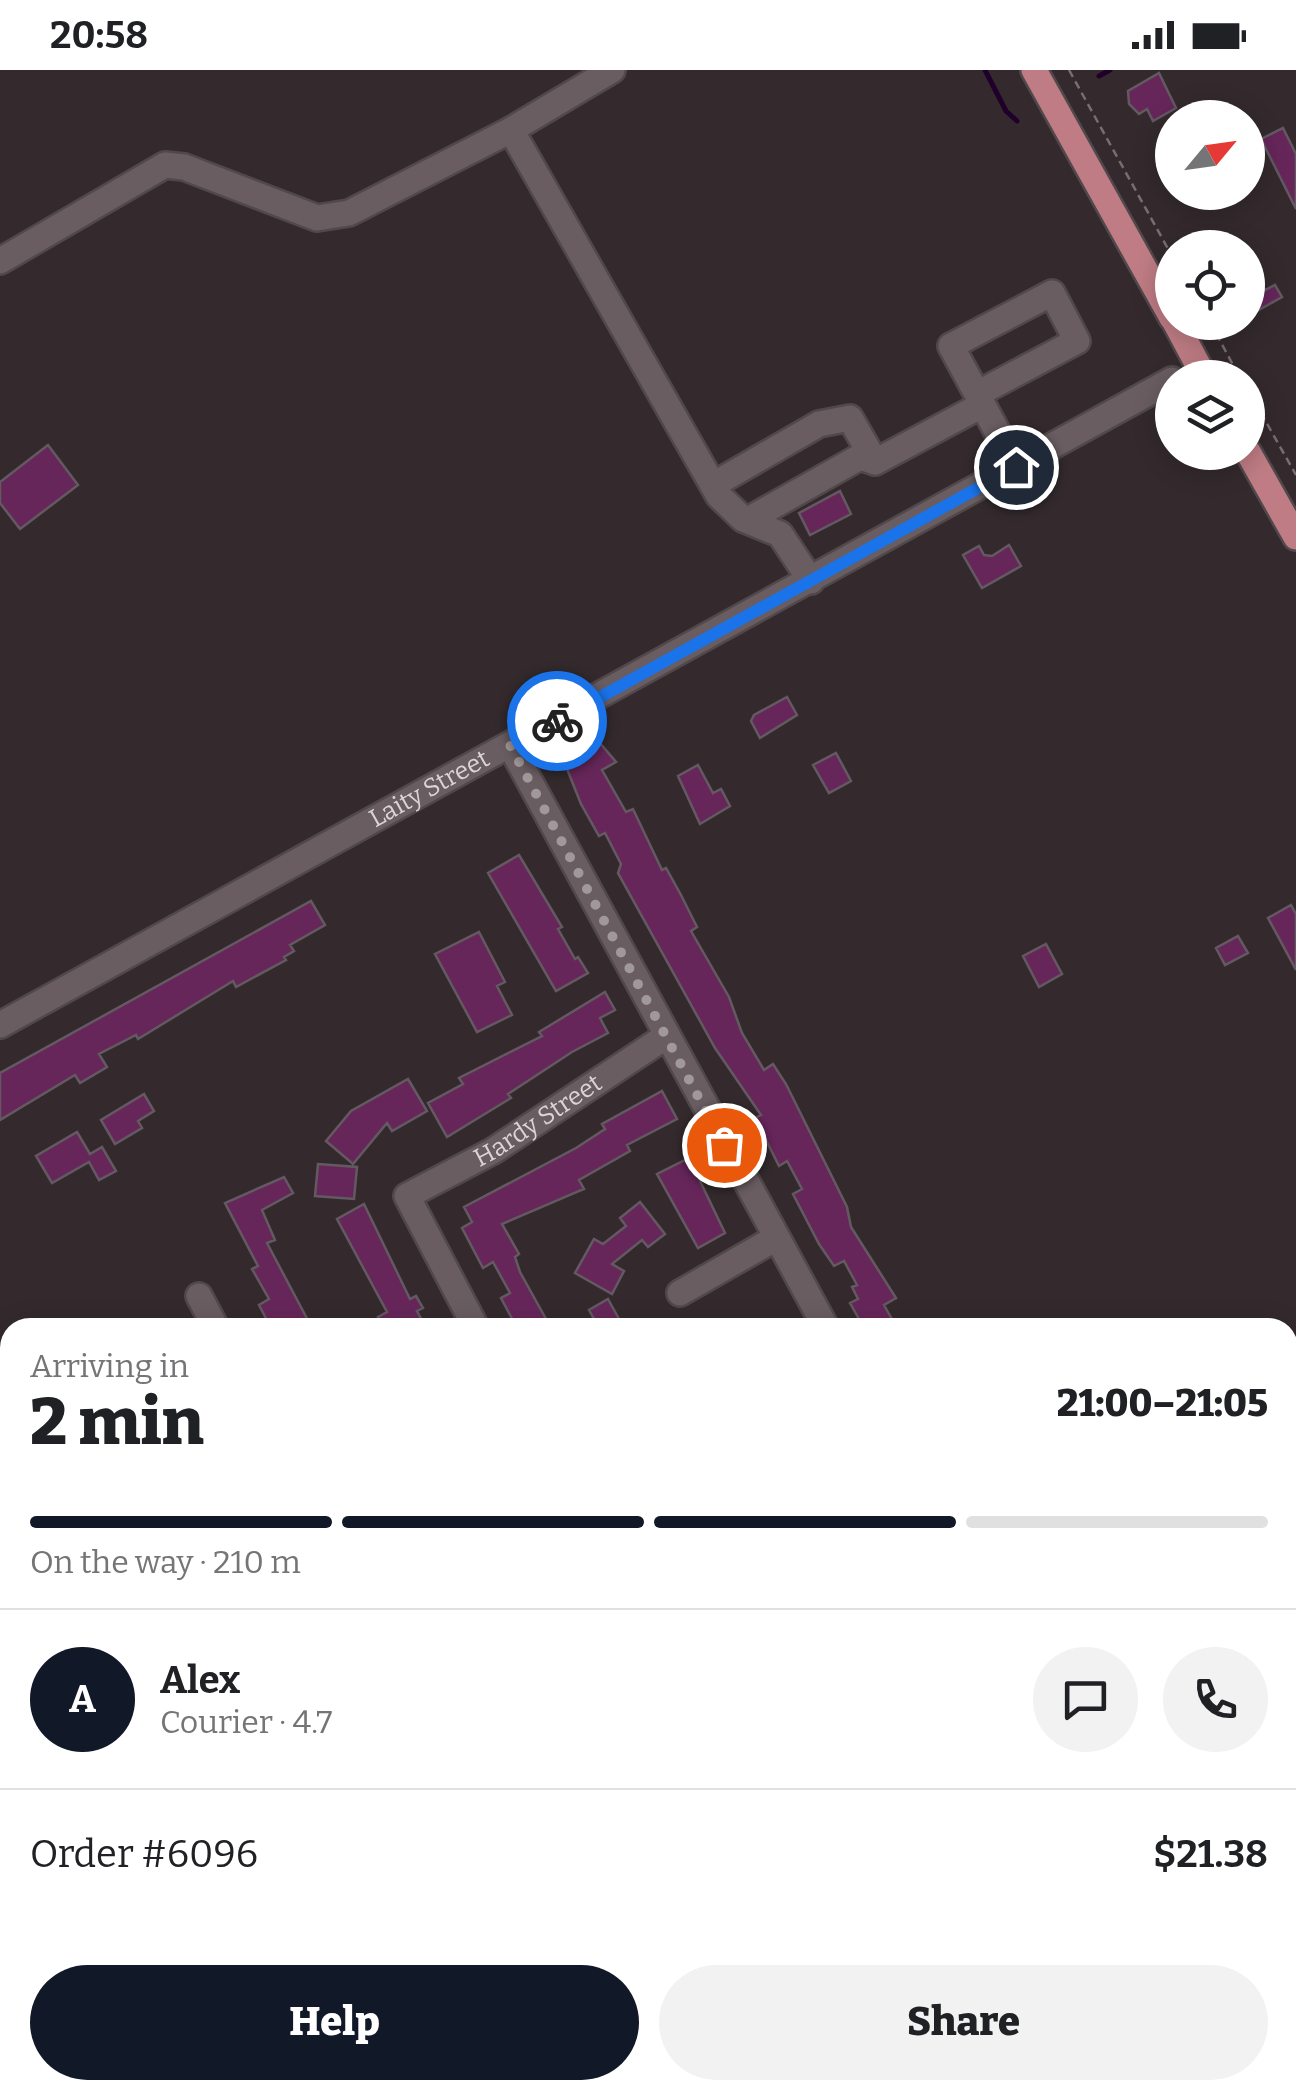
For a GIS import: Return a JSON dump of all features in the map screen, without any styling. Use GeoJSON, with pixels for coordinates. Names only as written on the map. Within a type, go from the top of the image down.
{"type":"FeatureCollection","features":[{"type":"Feature","properties":{"kind":"main road"},"geometry":{"type":"LineString","coordinates":[[1034,70],[1155,286]]}},
{"type":"Feature","properties":{"kind":"main road"},"geometry":{"type":"LineString","coordinates":[[1258,470],[1296,538]]}},
{"type":"Feature","properties":{"kind":"street"},"geometry":{"type":"LineString","coordinates":[[0,261],[165,165],[184,167],[317,218],[349,214],[511,130],[612,70]]}},
{"type":"Feature","properties":{"kind":"street"},"geometry":{"type":"LineString","coordinates":[[511,130],[719,496],[748,520],[780,534],[811,582]]}},
{"type":"Feature","properties":{"kind":"street"},"geometry":{"type":"LineString","coordinates":[[748,520],[860,458],[875,462],[979,399],[1077,340],[1052,293],[951,346],[979,399],[1016,467]]}},
{"type":"Feature","properties":{"kind":"street","name":"Laity Street"},"geometry":{"type":"LineString","coordinates":[[0,1025],[1155,393]]}},
{"type":"Feature","properties":{"kind":"street"},"geometry":{"type":"LineString","coordinates":[[713,484],[820,424],[850,418],[875,462]]}},
{"type":"Feature","properties":{"kind":"street"},"geometry":{"type":"LineString","coordinates":[[510,745],[664,1036],[820,1318]]}},
{"type":"Feature","properties":{"kind":"street","name":"Hardy Street"},"geometry":{"type":"LineString","coordinates":[[471,1318],[407,1196],[493,1151],[664,1036]]}},
{"type":"Feature","properties":{"kind":"street"},"geometry":{"type":"LineString","coordinates":[[680,1293],[776,1238]]}},
{"type":"Feature","properties":{"kind":"street"},"geometry":{"type":"LineString","coordinates":[[198,1296],[210,1318]]}},
{"type":"Feature","properties":{"kind":"path"},"geometry":{"type":"LineString","coordinates":[[1069,70],[1158,230]]}},
{"type":"Feature","properties":{"kind":"path"},"geometry":{"type":"LineString","coordinates":[[1265,420],[1296,476]]}},
{"type":"Feature","properties":{"kind":"building"},"geometry":{"type":"Polygon","coordinates":[[[1159,73],[1172,100],[1155,100],[1153,121],[1147,109],[1139,114],[1129,104],[1128,91],[1159,73]]]}},
{"type":"Feature","properties":{"kind":"building"},"geometry":{"type":"Polygon","coordinates":[[[1283,128],[1296,154],[1296,209],[1265,147],[1265,137],[1283,128]]]}},
{"type":"Feature","properties":{"kind":"building"},"geometry":{"type":"Polygon","coordinates":[[[1275,285],[1282,297],[1265,306],[1265,290],[1275,285]]]}},
{"type":"Feature","properties":{"kind":"building"},"geometry":{"type":"Polygon","coordinates":[[[48,445],[78,485],[20,529],[0,503],[0,482],[48,445]]]}},
{"type":"Feature","properties":{"kind":"building"},"geometry":{"type":"Polygon","coordinates":[[[840,491],[851,514],[810,535],[799,513],[840,491]]]}},
{"type":"Feature","properties":{"kind":"building"},"geometry":{"type":"Polygon","coordinates":[[[1009,545],[1021,566],[982,588],[963,555],[979,546],[984,555],[992,556],[1009,545]]]}},
{"type":"Feature","properties":{"kind":"building"},"geometry":{"type":"Polygon","coordinates":[[[787,697],[797,715],[760,738],[751,721],[754,715],[787,697]]]}},
{"type":"Feature","properties":{"kind":"building"},"geometry":{"type":"Polygon","coordinates":[[[594,736],[616,762],[602,770],[626,812],[633,809],[662,870],[666,868],[681,895],[697,927],[691,931],[729,997],[742,1033],[764,1070],[773,1064],[786,1084],[847,1207],[851,1227],[896,1298],[884,1305],[891,1318],[858,1318],[850,1303],[858,1299],[852,1287],[857,1285],[844,1261],[834,1266],[819,1244],[793,1194],[802,1189],[787,1161],[779,1166],[755,1118],[761,1115],[715,1048],[618,873],[621,864],[605,833],[599,836],[581,804],[567,769],[579,762],[572,748],[594,736]]]}},
{"type":"Feature","properties":{"kind":"building"},"geometry":{"type":"Polygon","coordinates":[[[836,753],[851,781],[829,793],[813,765],[836,753]]]}},
{"type":"Feature","properties":{"kind":"building"},"geometry":{"type":"Polygon","coordinates":[[[698,765],[713,793],[721,789],[730,806],[700,824],[678,776],[698,765]]]}},
{"type":"Feature","properties":{"kind":"building"},"geometry":{"type":"Polygon","coordinates":[[[519,855],[562,927],[558,929],[575,959],[578,957],[588,973],[556,991],[488,873],[519,855]]]}},
{"type":"Feature","properties":{"kind":"building"},"geometry":{"type":"Polygon","coordinates":[[[311,901],[325,925],[290,945],[294,951],[284,957],[286,960],[236,987],[233,981],[138,1039],[136,1035],[99,1054],[107,1067],[80,1083],[75,1075],[0,1120],[0,1073],[311,901]]]}},
{"type":"Feature","properties":{"kind":"building"},"geometry":{"type":"Polygon","coordinates":[[[1291,905],[1296,914],[1296,970],[1268,918],[1291,905]]]}},
{"type":"Feature","properties":{"kind":"building"},"geometry":{"type":"Polygon","coordinates":[[[479,932],[505,982],[497,986],[512,1015],[477,1032],[435,954],[479,932]]]}},
{"type":"Feature","properties":{"kind":"building"},"geometry":{"type":"Polygon","coordinates":[[[1238,936],[1248,953],[1225,965],[1216,948],[1238,936]]]}},
{"type":"Feature","properties":{"kind":"building"},"geometry":{"type":"Polygon","coordinates":[[[1046,944],[1062,974],[1039,987],[1023,956],[1046,944]]]}},
{"type":"Feature","properties":{"kind":"building"},"geometry":{"type":"Polygon","coordinates":[[[605,992],[615,1010],[600,1018],[608,1033],[572,1052],[508,1094],[511,1098],[447,1137],[428,1103],[463,1084],[459,1078],[542,1036],[539,1032],[605,992]]]}},
{"type":"Feature","properties":{"kind":"building"},"geometry":{"type":"Polygon","coordinates":[[[408,1079],[427,1111],[392,1131],[387,1123],[353,1164],[326,1141],[351,1111],[408,1079]]]}},
{"type":"Feature","properties":{"kind":"building"},"geometry":{"type":"Polygon","coordinates":[[[662,1091],[677,1119],[627,1145],[630,1151],[579,1180],[584,1189],[502,1224],[519,1254],[515,1257],[520,1272],[545,1318],[512,1318],[501,1298],[510,1293],[493,1262],[483,1268],[462,1228],[472,1222],[464,1207],[576,1148],[605,1129],[602,1124],[662,1091]]]}},
{"type":"Feature","properties":{"kind":"building"},"geometry":{"type":"Polygon","coordinates":[[[144,1094],[154,1111],[138,1121],[142,1128],[115,1144],[101,1120],[144,1094]]]}},
{"type":"Feature","properties":{"kind":"building"},"geometry":{"type":"Polygon","coordinates":[[[77,1132],[90,1154],[102,1147],[116,1171],[99,1180],[89,1162],[52,1183],[36,1156],[77,1132]]]}},
{"type":"Feature","properties":{"kind":"building"},"geometry":{"type":"Polygon","coordinates":[[[689,1158],[725,1233],[698,1248],[657,1174],[689,1158]]]}},
{"type":"Feature","properties":{"kind":"building"},"geometry":{"type":"Polygon","coordinates":[[[318,1164],[357,1167],[354,1199],[315,1196],[318,1164]]]}},
{"type":"Feature","properties":{"kind":"building"},"geometry":{"type":"Polygon","coordinates":[[[284,1177],[293,1193],[262,1210],[275,1240],[267,1243],[307,1318],[266,1318],[259,1305],[269,1299],[252,1269],[258,1266],[225,1203],[284,1177]]]}},
{"type":"Feature","properties":{"kind":"building"},"geometry":{"type":"Polygon","coordinates":[[[640,1202],[665,1234],[648,1247],[642,1240],[612,1264],[624,1271],[612,1294],[575,1273],[594,1239],[603,1244],[626,1226],[620,1218],[640,1202]]]}},
{"type":"Feature","properties":{"kind":"building"},"geometry":{"type":"Polygon","coordinates":[[[364,1204],[410,1299],[416,1296],[423,1308],[417,1311],[421,1318],[379,1318],[387,1312],[337,1219],[364,1204]]]}},
{"type":"Feature","properties":{"kind":"building"},"geometry":{"type":"Polygon","coordinates":[[[608,1299],[618,1318],[593,1318],[589,1310],[608,1299]]]}},
{"type":"Feature","properties":{"kind":"waterway"},"geometry":{"type":"LineString","coordinates":[[985,70],[1006,111],[1017,121]]}},
{"type":"Feature","properties":{"kind":"waterway"},"geometry":{"type":"LineString","coordinates":[[1099,76],[1110,70]]}},
{"type":"Feature","properties":{"kind":"way so far"},"geometry":{"type":"LineString","coordinates":[[557,721],[510,745],[724,1145]]}},
{"type":"Feature","properties":{"kind":"route"},"geometry":{"type":"LineString","coordinates":[[557,721],[1016,467]]}}]}
